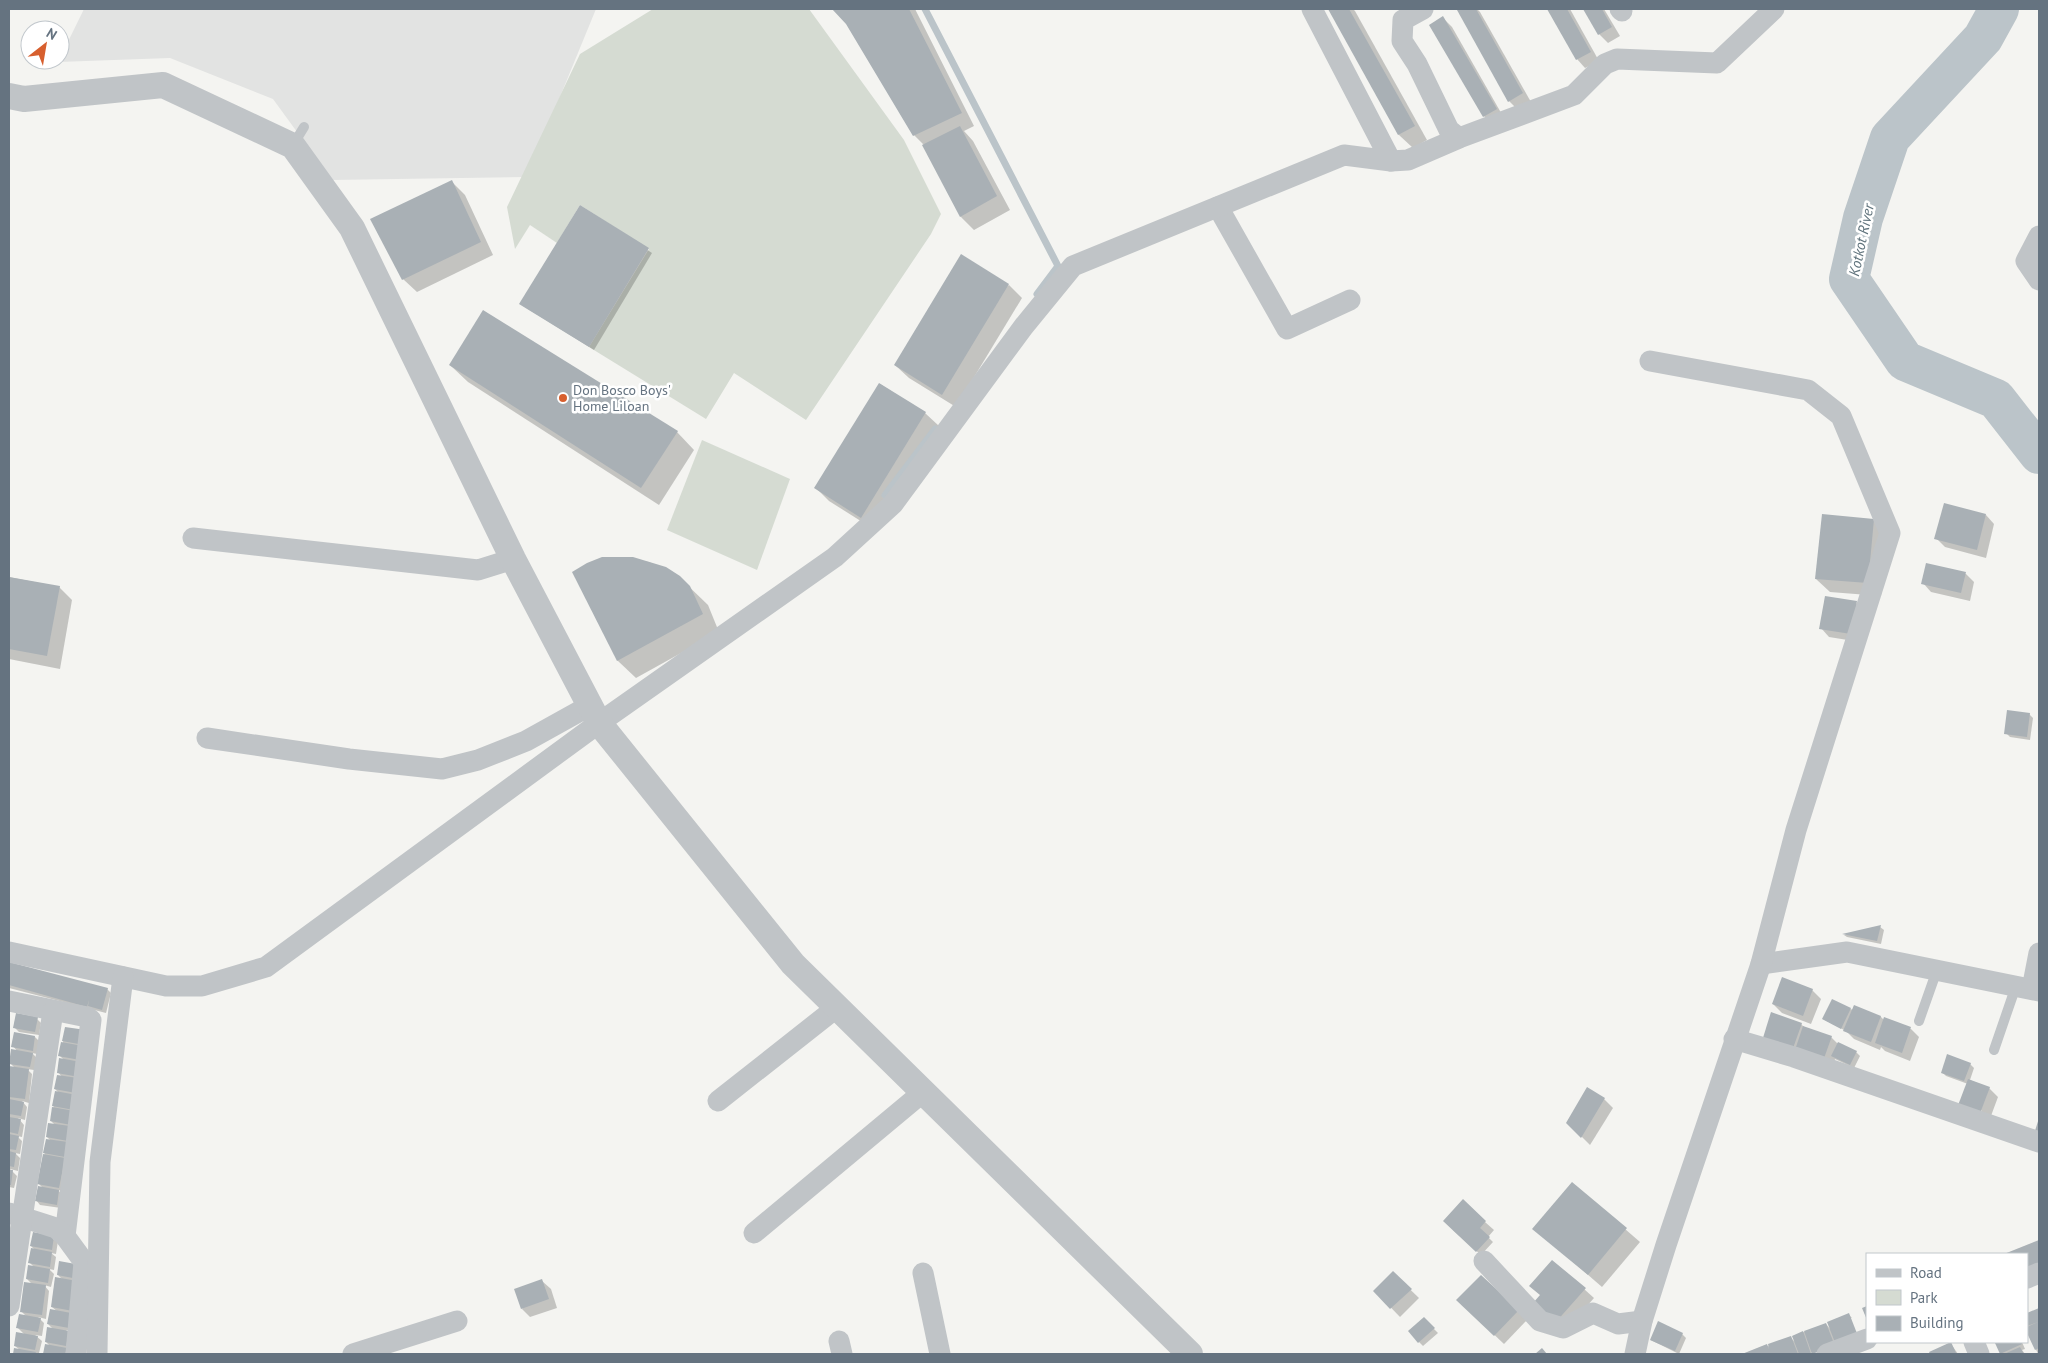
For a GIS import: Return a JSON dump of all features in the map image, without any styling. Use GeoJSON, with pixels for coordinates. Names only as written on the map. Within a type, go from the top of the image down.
{"type":"FeatureCollection","features":[{"type":"Feature","properties":{"kind":"street"},"geometry":{"type":"LineString","coordinates":[[1312,9],[1391,161]]}},
{"type":"Feature","properties":{"kind":"street"},"geometry":{"type":"LineString","coordinates":[[1423,9],[1403,20],[1402,41],[1417,64],[1449,130],[1459,138]]}},
{"type":"Feature","properties":{"kind":"street"},"geometry":{"type":"LineString","coordinates":[[9,952],[166,986],[202,986],[266,967],[594,715],[836,557],[893,504],[1024,326],[1073,266],[1344,155],[1391,161],[1408,160],[1459,138],[1574,95],[1605,64],[1618,59],[1717,63],[1774,9]]}},
{"type":"Feature","properties":{"kind":"street"},"geometry":{"type":"LineString","coordinates":[[9,96],[24,99],[163,85],[298,137],[352,228],[513,559],[594,715],[793,964],[922,1093],[1190,1354]]}},
{"type":"Feature","properties":{"kind":"street"},"geometry":{"type":"LineString","coordinates":[[1218,207],[1287,329],[1350,300]]}},
{"type":"Feature","properties":{"kind":"street"},"geometry":{"type":"LineString","coordinates":[[2039,236],[2026,261],[2039,280]]}},
{"type":"Feature","properties":{"kind":"street"},"geometry":{"type":"LineString","coordinates":[[1635,1354],[1642,1321],[1734,1040],[1761,964],[1796,830],[1890,533],[1842,416],[1808,390],[1650,361]]}},
{"type":"Feature","properties":{"kind":"street"},"geometry":{"type":"LineString","coordinates":[[193,538],[478,570],[513,559]]}},
{"type":"Feature","properties":{"kind":"street"},"geometry":{"type":"LineString","coordinates":[[207,738],[349,759],[442,768],[478,760],[594,715]]}},
{"type":"Feature","properties":{"kind":"street"},"geometry":{"type":"LineString","coordinates":[[1761,964],[1846,952],[2029,989],[2039,953]]}},
{"type":"Feature","properties":{"kind":"street"},"geometry":{"type":"LineString","coordinates":[[97,1354],[100,1162],[123,977]]}},
{"type":"Feature","properties":{"kind":"street"},"geometry":{"type":"LineString","coordinates":[[9,1001],[87,1017],[92,1020],[65,1236]]}},
{"type":"Feature","properties":{"kind":"street"},"geometry":{"type":"LineString","coordinates":[[718,1101],[836,1008]]}},
{"type":"Feature","properties":{"kind":"street"},"geometry":{"type":"LineString","coordinates":[[9,1306],[16,1215],[53,1011]]}},
{"type":"Feature","properties":{"kind":"street"},"geometry":{"type":"LineString","coordinates":[[1734,1040],[1794,1057],[2039,1142]]}},
{"type":"Feature","properties":{"kind":"street"},"geometry":{"type":"LineString","coordinates":[[754,1234],[922,1093]]}},
{"type":"Feature","properties":{"kind":"street"},"geometry":{"type":"LineString","coordinates":[[16,1215],[56,1228],[65,1236],[84,1262],[76,1354]]}},
{"type":"Feature","properties":{"kind":"street"},"geometry":{"type":"LineString","coordinates":[[1484,1261],[1540,1321],[1563,1328],[1593,1314],[1618,1324],[1642,1321]]}},
{"type":"Feature","properties":{"kind":"street"},"geometry":{"type":"LineString","coordinates":[[923,1273],[940,1354]]}},
{"type":"Feature","properties":{"kind":"street"},"geometry":{"type":"LineString","coordinates":[[353,1354],[457,1321]]}},
{"type":"Feature","properties":{"kind":"street"},"geometry":{"type":"LineString","coordinates":[[1827,1354],[1866,1339]]}},
{"type":"Feature","properties":{"kind":"lane"},"geometry":{"type":"LineString","coordinates":[[1919,1021],[1937,970]]}},
{"type":"Feature","properties":{"kind":"lane"},"geometry":{"type":"LineString","coordinates":[[1994,1050],[2029,989]]}},
{"type":"Feature","properties":{"kind":"shaded area"},"geometry":{"type":"Polygon","coordinates":[[[84,9],[596,9],[527,177],[332,180],[273,99],[170,58],[70,62],[70,38],[84,9]]]}},
{"type":"Feature","properties":{"kind":"green space"},"geometry":{"type":"Polygon","coordinates":[[[653,9],[809,9],[904,140],[941,214],[931,234],[806,420],[734,373],[706,419],[589,347],[649,249],[580,205],[557,243],[530,225],[515,249],[507,207],[580,54],[653,9]]]}},
{"type":"Feature","properties":{"kind":"green space"},"geometry":{"type":"Polygon","coordinates":[[[702,440],[790,479],[757,570],[667,530],[702,440]]]}},
{"type":"Feature","properties":{"kind":"building"},"geometry":{"type":"Polygon","coordinates":[[[832,9],[909,9],[962,113],[913,136],[846,24],[832,9]]]}},
{"type":"Feature","properties":{"kind":"building"},"geometry":{"type":"Polygon","coordinates":[[[1328,9],[1349,9],[1415,126],[1398,135],[1328,9]]]}},
{"type":"Feature","properties":{"kind":"building"},"geometry":{"type":"Polygon","coordinates":[[[1476,9],[1523,93],[1508,102],[1457,10],[1476,9]]]}},
{"type":"Feature","properties":{"kind":"building"},"geometry":{"type":"Polygon","coordinates":[[[1547,9],[1567,9],[1591,52],[1576,60],[1547,9]]]}},
{"type":"Feature","properties":{"kind":"building"},"geometry":{"type":"Polygon","coordinates":[[[1583,9],[1602,9],[1612,27],[1598,35],[1583,9]]]}},
{"type":"Feature","properties":{"kind":"building"},"geometry":{"type":"Polygon","coordinates":[[[1443,16],[1497,109],[1483,117],[1429,25],[1443,16]]]}},
{"type":"Feature","properties":{"kind":"building"},"geometry":{"type":"Polygon","coordinates":[[[960,126],[997,196],[960,217],[922,145],[960,126]]]}},
{"type":"Feature","properties":{"kind":"building"},"geometry":{"type":"Polygon","coordinates":[[[452,180],[481,242],[402,280],[370,219],[452,180]]]}},
{"type":"Feature","properties":{"kind":"building"},"geometry":{"type":"Polygon","coordinates":[[[580,205],[649,248],[589,347],[519,304],[580,205]]]}},
{"type":"Feature","properties":{"kind":"building"},"geometry":{"type":"Polygon","coordinates":[[[961,254],[1009,284],[942,395],[894,365],[961,254]]]}},
{"type":"Feature","properties":{"kind":"building","name":"Don Bosco Boys' Home Liloan"},"geometry":{"type":"Polygon","coordinates":[[[483,310],[678,431],[641,488],[449,365],[483,310]]]}},
{"type":"Feature","properties":{"kind":"building"},"geometry":{"type":"Polygon","coordinates":[[[879,383],[926,412],[861,518],[814,488],[879,383]]]}},
{"type":"Feature","properties":{"kind":"building"},"geometry":{"type":"Polygon","coordinates":[[[1944,503],[1986,514],[1977,550],[1934,539],[1944,503]]]}},
{"type":"Feature","properties":{"kind":"building"},"geometry":{"type":"Polygon","coordinates":[[[1822,514],[1874,519],[1868,583],[1815,579],[1822,514]]]}},
{"type":"Feature","properties":{"kind":"building"},"geometry":{"type":"Polygon","coordinates":[[[602,557],[633,557],[666,567],[680,576],[690,586],[703,614],[617,661],[572,572],[602,557]]]}},
{"type":"Feature","properties":{"kind":"building"},"geometry":{"type":"Polygon","coordinates":[[[1926,563],[1966,572],[1961,593],[1921,584],[1926,563]]]}},
{"type":"Feature","properties":{"kind":"building"},"geometry":{"type":"Polygon","coordinates":[[[9,577],[60,586],[47,656],[9,649],[9,577]]]}},
{"type":"Feature","properties":{"kind":"building"},"geometry":{"type":"Polygon","coordinates":[[[1825,596],[1857,601],[1851,634],[1819,629],[1825,596]]]}},
{"type":"Feature","properties":{"kind":"building"},"geometry":{"type":"Polygon","coordinates":[[[2007,710],[2030,713],[2027,737],[2004,734],[2007,710]]]}},
{"type":"Feature","properties":{"kind":"building"},"geometry":{"type":"Polygon","coordinates":[[[1881,925],[1877,941],[1842,934],[1881,925]]]}},
{"type":"Feature","properties":{"kind":"building"},"geometry":{"type":"Polygon","coordinates":[[[9,962],[108,988],[102,1010],[88,1006],[89,1000],[87,1007],[9,985],[9,962]]]}},
{"type":"Feature","properties":{"kind":"building"},"geometry":{"type":"Polygon","coordinates":[[[1782,977],[1813,989],[1803,1016],[1772,1004],[1782,977]]]}},
{"type":"Feature","properties":{"kind":"building"},"geometry":{"type":"Polygon","coordinates":[[[1832,999],[1851,1008],[1841,1029],[1822,1019],[1832,999]]]}},
{"type":"Feature","properties":{"kind":"building"},"geometry":{"type":"Polygon","coordinates":[[[1854,1005],[1881,1016],[1871,1042],[1843,1031],[1854,1005]]]}},
{"type":"Feature","properties":{"kind":"building"},"geometry":{"type":"Polygon","coordinates":[[[1771,1012],[1802,1023],[1792,1051],[1762,1041],[1771,1012]]]}},
{"type":"Feature","properties":{"kind":"building"},"geometry":{"type":"Polygon","coordinates":[[[16,1013],[38,1017],[35,1032],[13,1028],[16,1013]]]}},
{"type":"Feature","properties":{"kind":"building"},"geometry":{"type":"Polygon","coordinates":[[[1884,1017],[1911,1027],[1902,1053],[1875,1043],[1884,1017]]]}},
{"type":"Feature","properties":{"kind":"building"},"geometry":{"type":"Polygon","coordinates":[[[1803,1026],[1832,1036],[1823,1061],[1795,1050],[1803,1026]]]}},
{"type":"Feature","properties":{"kind":"building"},"geometry":{"type":"Polygon","coordinates":[[[65,1027],[86,1030],[84,1045],[62,1041],[65,1027]]]}},
{"type":"Feature","properties":{"kind":"building"},"geometry":{"type":"Polygon","coordinates":[[[14,1032],[35,1036],[33,1051],[11,1047],[14,1032]]]}},
{"type":"Feature","properties":{"kind":"building"},"geometry":{"type":"Polygon","coordinates":[[[61,1042],[83,1046],[80,1060],[58,1056],[61,1042]]]}},
{"type":"Feature","properties":{"kind":"building"},"geometry":{"type":"Polygon","coordinates":[[[1838,1042],[1857,1051],[1850,1065],[1831,1056],[1838,1042]]]}},
{"type":"Feature","properties":{"kind":"building"},"geometry":{"type":"Polygon","coordinates":[[[11,1049],[33,1053],[30,1067],[9,1064],[11,1049]]]}},
{"type":"Feature","properties":{"kind":"building"},"geometry":{"type":"Polygon","coordinates":[[[1947,1054],[1971,1063],[1964,1081],[1941,1073],[1947,1054]]]}},
{"type":"Feature","properties":{"kind":"building"},"geometry":{"type":"Polygon","coordinates":[[[59,1058],[81,1062],[79,1077],[57,1073],[59,1058]]]}},
{"type":"Feature","properties":{"kind":"building"},"geometry":{"type":"Polygon","coordinates":[[[9,1066],[29,1069],[25,1099],[9,1097],[9,1066]]]}},
{"type":"Feature","properties":{"kind":"building"},"geometry":{"type":"Polygon","coordinates":[[[57,1075],[78,1078],[76,1093],[54,1089],[57,1075]]]}},
{"type":"Feature","properties":{"kind":"building"},"geometry":{"type":"Polygon","coordinates":[[[1968,1079],[1990,1087],[1979,1116],[1957,1108],[1968,1079]]]}},
{"type":"Feature","properties":{"kind":"building"},"geometry":{"type":"Polygon","coordinates":[[[1587,1087],[1605,1098],[1581,1138],[1566,1123],[1587,1087]]]}},
{"type":"Feature","properties":{"kind":"building"},"geometry":{"type":"Polygon","coordinates":[[[55,1091],[77,1095],[74,1110],[52,1106],[55,1091]]]}},
{"type":"Feature","properties":{"kind":"building"},"geometry":{"type":"Polygon","coordinates":[[[9,1099],[24,1102],[21,1116],[9,1114],[9,1099]]]}},
{"type":"Feature","properties":{"kind":"building"},"geometry":{"type":"Polygon","coordinates":[[[52,1107],[74,1111],[71,1125],[50,1121],[52,1107]]]}},
{"type":"Feature","properties":{"kind":"building"},"geometry":{"type":"Polygon","coordinates":[[[9,1117],[21,1119],[18,1134],[9,1132],[9,1117]]]}},
{"type":"Feature","properties":{"kind":"building"},"geometry":{"type":"Polygon","coordinates":[[[2039,1118],[2039,1136],[2034,1134],[2039,1118]]]}},
{"type":"Feature","properties":{"kind":"building"},"geometry":{"type":"Polygon","coordinates":[[[48,1123],[70,1126],[68,1141],[46,1137],[48,1123]]]}},
{"type":"Feature","properties":{"kind":"building"},"geometry":{"type":"Polygon","coordinates":[[[9,1134],[19,1136],[16,1150],[9,1149],[9,1134]]]}},
{"type":"Feature","properties":{"kind":"building"},"geometry":{"type":"Polygon","coordinates":[[[46,1139],[68,1142],[65,1157],[43,1153],[46,1139]]]}},
{"type":"Feature","properties":{"kind":"building"},"geometry":{"type":"Polygon","coordinates":[[[9,1151],[16,1153],[14,1167],[9,1166],[9,1151]]]}},
{"type":"Feature","properties":{"kind":"building"},"geometry":{"type":"Polygon","coordinates":[[[43,1154],[65,1158],[59,1188],[37,1184],[43,1154]]]}},
{"type":"Feature","properties":{"kind":"building"},"geometry":{"type":"Polygon","coordinates":[[[9,1170],[13,1170],[11,1185],[9,1185],[9,1170]]]}},
{"type":"Feature","properties":{"kind":"building"},"geometry":{"type":"Polygon","coordinates":[[[1572,1182],[1627,1228],[1588,1275],[1532,1229],[1572,1182]]]}},
{"type":"Feature","properties":{"kind":"building"},"geometry":{"type":"Polygon","coordinates":[[[38,1186],[59,1190],[57,1205],[35,1201],[38,1186]]]}},
{"type":"Feature","properties":{"kind":"building"},"geometry":{"type":"Polygon","coordinates":[[[1463,1199],[1486,1221],[1480,1228],[1490,1237],[1476,1252],[1443,1221],[1463,1199]]]}},
{"type":"Feature","properties":{"kind":"building"},"geometry":{"type":"Polygon","coordinates":[[[33,1232],[54,1236],[52,1250],[30,1246],[33,1232]]]}},
{"type":"Feature","properties":{"kind":"building"},"geometry":{"type":"Polygon","coordinates":[[[2039,1240],[2039,1266],[2028,1271],[2028,1253],[2006,1253],[2039,1240]]]}},
{"type":"Feature","properties":{"kind":"building"},"geometry":{"type":"Polygon","coordinates":[[[31,1248],[52,1252],[50,1267],[28,1263],[31,1248]]]}},
{"type":"Feature","properties":{"kind":"building"},"geometry":{"type":"Polygon","coordinates":[[[1552,1260],[1586,1288],[1555,1323],[1533,1303],[1540,1295],[1529,1286],[1552,1260]]]}},
{"type":"Feature","properties":{"kind":"building"},"geometry":{"type":"Polygon","coordinates":[[[59,1261],[81,1265],[78,1279],[57,1275],[59,1261]]]}},
{"type":"Feature","properties":{"kind":"building"},"geometry":{"type":"Polygon","coordinates":[[[28,1265],[50,1269],[48,1283],[26,1279],[28,1265]]]}},
{"type":"Feature","properties":{"kind":"building"},"geometry":{"type":"Polygon","coordinates":[[[1393,1271],[1412,1289],[1390,1309],[1373,1291],[1393,1271]]]}},
{"type":"Feature","properties":{"kind":"building"},"geometry":{"type":"Polygon","coordinates":[[[1481,1275],[1519,1310],[1494,1336],[1456,1300],[1481,1275]]]}},
{"type":"Feature","properties":{"kind":"building"},"geometry":{"type":"Polygon","coordinates":[[[55,1277],[77,1281],[73,1311],[51,1307],[55,1277]]]}},
{"type":"Feature","properties":{"kind":"building"},"geometry":{"type":"Polygon","coordinates":[[[542,1279],[549,1299],[521,1309],[514,1289],[542,1279]]]}},
{"type":"Feature","properties":{"kind":"building"},"geometry":{"type":"Polygon","coordinates":[[[24,1282],[46,1285],[42,1315],[20,1312],[24,1282]]]}},
{"type":"Feature","properties":{"kind":"building"},"geometry":{"type":"Polygon","coordinates":[[[1866,1306],[1866,1318],[1862,1308],[1866,1306]]]}},
{"type":"Feature","properties":{"kind":"building"},"geometry":{"type":"Polygon","coordinates":[[[2039,1308],[2039,1348],[2035,1350],[2028,1335],[2028,1327],[2038,1322],[2028,1326],[2028,1313],[2039,1308]]]}},
{"type":"Feature","properties":{"kind":"building"},"geometry":{"type":"Polygon","coordinates":[[[50,1309],[71,1313],[69,1328],[47,1324],[50,1309]]]}},
{"type":"Feature","properties":{"kind":"building"},"geometry":{"type":"Polygon","coordinates":[[[1849,1313],[1858,1336],[1836,1345],[1827,1322],[1849,1313]]]}},
{"type":"Feature","properties":{"kind":"building"},"geometry":{"type":"Polygon","coordinates":[[[19,1314],[41,1318],[38,1332],[16,1328],[19,1314]]]}},
{"type":"Feature","properties":{"kind":"building"},"geometry":{"type":"Polygon","coordinates":[[[1424,1317],[1435,1328],[1418,1343],[1408,1331],[1424,1317]]]}},
{"type":"Feature","properties":{"kind":"building"},"geometry":{"type":"Polygon","coordinates":[[[1658,1321],[1683,1333],[1675,1351],[1650,1340],[1658,1321]]]}},
{"type":"Feature","properties":{"kind":"building"},"geometry":{"type":"Polygon","coordinates":[[[1826,1323],[1835,1346],[1812,1354],[1804,1331],[1826,1323]]]}},
{"type":"Feature","properties":{"kind":"building"},"geometry":{"type":"Polygon","coordinates":[[[47,1327],[69,1331],[66,1346],[45,1342],[47,1327]]]}},
{"type":"Feature","properties":{"kind":"building"},"geometry":{"type":"Polygon","coordinates":[[[1803,1331],[1811,1354],[1799,1354],[1792,1336],[1803,1331]]]}},
{"type":"Feature","properties":{"kind":"building"},"geometry":{"type":"Polygon","coordinates":[[[16,1332],[38,1336],[35,1350],[14,1346],[16,1332]]]}},
{"type":"Feature","properties":{"kind":"building"},"geometry":{"type":"Polygon","coordinates":[[[1791,1336],[1798,1354],[1742,1354],[1767,1344],[1769,1349],[1768,1344],[1791,1336]]]}},
{"type":"Feature","properties":{"kind":"building"},"geometry":{"type":"Polygon","coordinates":[[[1951,1343],[1956,1353],[1930,1354],[1929,1352],[1951,1343]]]}},
{"type":"Feature","properties":{"kind":"building"},"geometry":{"type":"Polygon","coordinates":[[[1995,1343],[2022,1344],[2000,1354],[1995,1343]]]}},
{"type":"Feature","properties":{"kind":"building"},"geometry":{"type":"Polygon","coordinates":[[[45,1344],[67,1348],[65,1354],[43,1354],[45,1344]]]}},
{"type":"Feature","properties":{"kind":"building"},"geometry":{"type":"Polygon","coordinates":[[[2020,1347],[2024,1354],[2004,1354],[2020,1347]]]}},
{"type":"Feature","properties":{"kind":"building"},"geometry":{"type":"Polygon","coordinates":[[[14,1348],[36,1352],[35,1354],[13,1354],[14,1348]]]}},
{"type":"Feature","properties":{"kind":"building"},"geometry":{"type":"Polygon","coordinates":[[[1542,1348],[1547,1354],[1535,1354],[1542,1348]]]}},
{"type":"Feature","properties":{"kind":"waterway"},"geometry":{"type":"LineString","coordinates":[[925,9],[1058,266],[1037,294]]}},
{"type":"Feature","properties":{"kind":"waterway","name":"Kotkot River"},"geometry":{"type":"LineString","coordinates":[[1999,9],[1983,38],[1890,138],[1863,218],[1849,279],[1905,361],[1996,399],[2039,454]]}},
{"type":"Feature","properties":{"kind":"waterway"},"geometry":{"type":"LineString","coordinates":[[885,495],[935,429]]}},
{"type":"Feature","properties":{"kind":"place","name":"Don Bosco Boys' Home Liloan"},"geometry":{"type":"Point","coordinates":[563,398]}}]}
